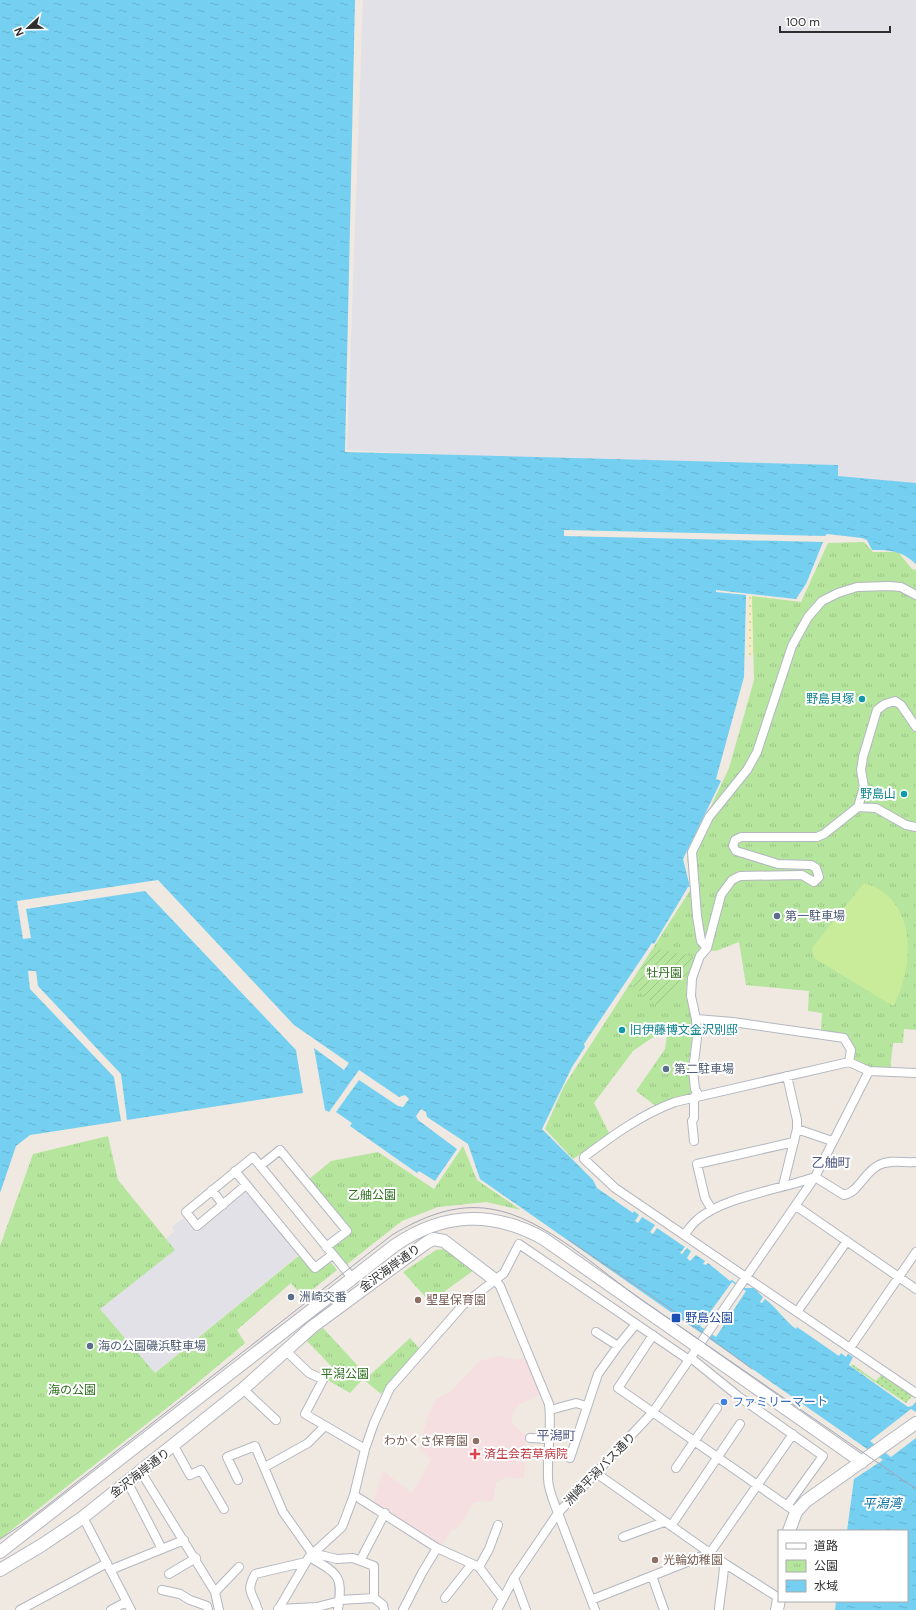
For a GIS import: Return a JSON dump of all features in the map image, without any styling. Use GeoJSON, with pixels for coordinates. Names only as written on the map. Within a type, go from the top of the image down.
{"type":"FeatureCollection","features":[{"type":"Feature","properties":{"kind":"street"},"geometry":{"type":"LineString","coordinates":[[707,948],[701,941],[697,916],[692,852],[709,817],[747,770],[757,752],[792,646],[808,617],[822,602],[838,593],[857,587],[895,586],[901,587],[916,595]]}},
{"type":"Feature","properties":{"kind":"street"},"geometry":{"type":"LineString","coordinates":[[694,1142],[692,1121],[694,1118],[697,1097],[693,1070],[697,1038],[696,1019],[691,996],[692,978],[700,956],[707,948],[721,895],[732,880],[740,876],[802,875],[814,882],[819,878],[816,868],[811,865],[778,864],[736,851],[733,846],[735,840],[741,837],[817,837],[824,834],[858,807],[864,787],[861,770],[863,758],[877,710],[885,704],[895,702],[902,705],[916,727]]}},
{"type":"Feature","properties":{"kind":"street"},"geometry":{"type":"LineString","coordinates":[[858,807],[876,808],[906,825],[916,827]]}},
{"type":"Feature","properties":{"kind":"street"},"geometry":{"type":"LineString","coordinates":[[696,1019],[733,1022],[844,1038],[851,1050],[849,1062]]}},
{"type":"Feature","properties":{"kind":"street"},"geometry":{"type":"LineString","coordinates":[[916,1073],[869,1071],[849,1062],[697,1097],[661,1107],[635,1122],[584,1157],[614,1188],[685,1234],[916,1393]]}},
{"type":"Feature","properties":{"kind":"street","name":"洲崎平潟バス通り"},"geometry":{"type":"LineString","coordinates":[[595,1610],[558,1513],[653,1412],[699,1347],[815,1176],[869,1071]]}},
{"type":"Feature","properties":{"kind":"street"},"geometry":{"type":"LineString","coordinates":[[784,1186],[797,1129],[797,1120],[787,1076]]}},
{"type":"Feature","properties":{"kind":"street"},"geometry":{"type":"LineString","coordinates":[[797,1129],[832,1141]]}},
{"type":"Feature","properties":{"kind":"street"},"geometry":{"type":"LineString","coordinates":[[712,1210],[705,1198],[697,1164],[794,1142]]}},
{"type":"Feature","properties":{"kind":"street"},"geometry":{"type":"LineString","coordinates":[[260,1166],[280,1150],[347,1231],[326,1247]]}},
{"type":"Feature","properties":{"kind":"street"},"geometry":{"type":"LineString","coordinates":[[246,1185],[197,1226],[186,1212],[253,1157],[353,1279]]}},
{"type":"Feature","properties":{"kind":"street"},"geometry":{"type":"LineString","coordinates":[[685,1234],[695,1221],[712,1210],[815,1176],[844,1195],[852,1192],[868,1172],[880,1164],[888,1162],[916,1162]]}},
{"type":"Feature","properties":{"kind":"street"},"geometry":{"type":"LineString","coordinates":[[235,1171],[316,1268],[332,1255]]}},
{"type":"Feature","properties":{"kind":"street"},"geometry":{"type":"LineString","coordinates":[[212,1190],[223,1204]]}},
{"type":"Feature","properties":{"kind":"street"},"geometry":{"type":"LineString","coordinates":[[796,1206],[916,1289]]}},
{"type":"Feature","properties":{"kind":"street"},"geometry":{"type":"LineString","coordinates":[[0,1552],[394,1246],[426,1227],[458,1219],[489,1219],[527,1229],[544,1239],[747,1381],[867,1459]]}},
{"type":"Feature","properties":{"kind":"street","name":"金沢海岸通り"},"geometry":{"type":"LineString","coordinates":[[0,1570],[42,1545],[82,1518],[128,1483],[243,1389],[285,1350],[348,1298],[433,1239],[444,1241],[495,1280],[500,1286],[549,1404],[550,1439],[548,1478],[549,1490],[558,1513]]}},
{"type":"Feature","properties":{"kind":"street"},"geometry":{"type":"LineString","coordinates":[[797,1312],[847,1241]]}},
{"type":"Feature","properties":{"kind":"street"},"geometry":{"type":"LineString","coordinates":[[278,1610],[309,1557],[342,1527],[354,1495],[365,1449],[374,1423],[390,1388],[463,1305],[504,1273],[519,1244],[690,1359],[738,1396],[823,1456],[792,1509],[789,1530]]}},
{"type":"Feature","properties":{"kind":"street"},"geometry":{"type":"LineString","coordinates":[[850,1348],[916,1252]]}},
{"type":"Feature","properties":{"kind":"street"},"geometry":{"type":"LineString","coordinates":[[570,1458],[586,1406],[601,1367],[636,1324]]}},
{"type":"Feature","properties":{"kind":"street"},"geometry":{"type":"LineString","coordinates":[[596,1332],[618,1346]]}},
{"type":"Feature","properties":{"kind":"street"},"geometry":{"type":"LineString","coordinates":[[653,1335],[618,1388],[792,1509]]}},
{"type":"Feature","properties":{"kind":"street"},"geometry":{"type":"LineString","coordinates":[[285,1350],[309,1373],[323,1379],[305,1414],[365,1449]]}},
{"type":"Feature","properties":{"kind":"street"},"geometry":{"type":"LineString","coordinates":[[738,1396],[747,1381]]}},
{"type":"Feature","properties":{"kind":"street"},"geometry":{"type":"LineString","coordinates":[[243,1389],[276,1420]]}},
{"type":"Feature","properties":{"kind":"street"},"geometry":{"type":"LineString","coordinates":[[550,1410],[576,1403],[586,1406]]}},
{"type":"Feature","properties":{"kind":"street"},"geometry":{"type":"LineString","coordinates":[[676,1468],[693,1440],[717,1408]]}},
{"type":"Feature","properties":{"kind":"street"},"geometry":{"type":"LineString","coordinates":[[792,1509],[867,1459],[916,1423]]}},
{"type":"Feature","properties":{"kind":"street"},"geometry":{"type":"LineString","coordinates":[[623,1537],[668,1524],[718,1457],[740,1424]]}},
{"type":"Feature","properties":{"kind":"street"},"geometry":{"type":"LineString","coordinates":[[265,1467],[308,1444],[325,1426]]}},
{"type":"Feature","properties":{"kind":"street"},"geometry":{"type":"LineString","coordinates":[[590,1600],[710,1553],[793,1434]]}},
{"type":"Feature","properties":{"kind":"street"},"geometry":{"type":"LineString","coordinates":[[530,1438],[550,1439]]}},
{"type":"Feature","properties":{"kind":"street"},"geometry":{"type":"LineString","coordinates":[[174,1446],[190,1475],[201,1470],[224,1509]]}},
{"type":"Feature","properties":{"kind":"street"},"geometry":{"type":"LineString","coordinates":[[238,1480],[227,1457],[256,1446],[283,1512],[309,1557],[334,1572],[340,1580],[340,1600],[338,1610]]}},
{"type":"Feature","properties":{"kind":"street"},"geometry":{"type":"LineString","coordinates":[[141,1472],[196,1558],[215,1592],[219,1610]]}},
{"type":"Feature","properties":{"kind":"street"},"geometry":{"type":"LineString","coordinates":[[596,1473],[724,1564],[778,1597]]}},
{"type":"Feature","properties":{"kind":"street"},"geometry":{"type":"LineString","coordinates":[[128,1483],[162,1549]]}},
{"type":"Feature","properties":{"kind":"street"},"geometry":{"type":"LineString","coordinates":[[354,1495],[385,1513],[437,1548],[476,1566],[502,1599]]}},
{"type":"Feature","properties":{"kind":"street"},"geometry":{"type":"LineString","coordinates":[[361,1559],[385,1513]]}},
{"type":"Feature","properties":{"kind":"street"},"geometry":{"type":"LineString","coordinates":[[497,1610],[514,1578],[558,1513]]}},
{"type":"Feature","properties":{"kind":"street"},"geometry":{"type":"LineString","coordinates":[[82,1518],[131,1610]]}},
{"type":"Feature","properties":{"kind":"street"},"geometry":{"type":"LineString","coordinates":[[445,1598],[476,1566],[489,1549],[498,1525]]}},
{"type":"Feature","properties":{"kind":"street"},"geometry":{"type":"LineString","coordinates":[[20,1610],[109,1567],[184,1540]]}},
{"type":"Feature","properties":{"kind":"street"},"geometry":{"type":"LineString","coordinates":[[403,1610],[437,1548]]}},
{"type":"Feature","properties":{"kind":"street"},"geometry":{"type":"LineString","coordinates":[[258,1610],[249,1593],[249,1584],[255,1574],[309,1557],[361,1559],[374,1566],[374,1598]]}},
{"type":"Feature","properties":{"kind":"street"},"geometry":{"type":"LineString","coordinates":[[169,1574],[196,1558]]}},
{"type":"Feature","properties":{"kind":"street"},"geometry":{"type":"LineString","coordinates":[[719,1610],[720,1588],[723,1584],[724,1564]]}},
{"type":"Feature","properties":{"kind":"street"},"geometry":{"type":"LineString","coordinates":[[215,1592],[239,1567]]}},
{"type":"Feature","properties":{"kind":"street"},"geometry":{"type":"LineString","coordinates":[[652,1576],[664,1610]]}},
{"type":"Feature","properties":{"kind":"street"},"geometry":{"type":"LineString","coordinates":[[514,1578],[526,1610]]}},
{"type":"Feature","properties":{"kind":"street"},"geometry":{"type":"LineString","coordinates":[[162,1590],[180,1594],[190,1600],[207,1606],[208,1610]]}},
{"type":"Feature","properties":{"kind":"street"},"geometry":{"type":"LineString","coordinates":[[278,1610],[317,1607],[340,1600],[374,1598],[383,1605],[384,1610]]}},
{"type":"Feature","properties":{"kind":"street"},"geometry":{"type":"LineString","coordinates":[[111,1610],[126,1602]]}},
{"type":"Feature","properties":{"kind":"shaded area"},"geometry":{"type":"Polygon","coordinates":[[[363,0],[916,0],[916,493],[839,476],[347,450],[363,0]]]}},
{"type":"Feature","properties":{"kind":"shaded area"},"geometry":{"type":"Polygon","coordinates":[[[248,1190],[300,1254],[152,1375],[98,1310],[164,1240],[175,1231],[172,1227],[183,1218],[196,1233],[248,1190]]]}},
{"type":"Feature","properties":{"kind":"shaded area","name":"済生会若草病院"},"geometry":{"type":"Polygon","coordinates":[[[498,1356],[518,1360],[525,1357],[541,1394],[519,1405],[514,1410],[511,1422],[526,1436],[524,1479],[508,1477],[496,1482],[493,1501],[474,1502],[457,1529],[452,1529],[440,1548],[373,1503],[383,1471],[412,1493],[431,1460],[419,1448],[429,1413],[437,1398],[450,1392],[480,1361],[498,1356]]]}},
{"type":"Feature","properties":{"kind":"green space"},"geometry":{"type":"Polygon","coordinates":[[[864,542],[873,552],[898,552],[912,569],[916,570],[916,1030],[904,1029],[903,1043],[893,1043],[890,1070],[869,1067],[853,1060],[844,1036],[821,1032],[822,1013],[808,1011],[809,991],[746,985],[739,942],[716,951],[700,949],[686,987],[693,1029],[688,1071],[692,1093],[656,1106],[636,1091],[665,1049],[668,1027],[633,1051],[594,1103],[610,1135],[573,1159],[545,1129],[564,1086],[691,889],[687,857],[729,768],[754,680],[752,596],[801,602],[828,543],[864,542]]]}},
{"type":"Feature","properties":{"kind":"green space"},"geometry":{"type":"Polygon","coordinates":[[[864,883],[881,891],[894,902],[902,917],[907,934],[908,952],[905,971],[893,1006],[814,958],[812,948],[864,883]]]}},
{"type":"Feature","properties":{"kind":"green space","name":"牡丹園"},"geometry":{"type":"Polygon","coordinates":[[[654,948],[694,957],[681,989],[656,1005],[631,985],[654,948]]]}},
{"type":"Feature","properties":{"kind":"green space","name":"海の公園"},"geometry":{"type":"Polygon","coordinates":[[[108,1136],[118,1180],[175,1250],[100,1309],[155,1373],[302,1253],[315,1270],[329,1260],[337,1270],[303,1297],[291,1283],[237,1330],[245,1343],[177,1400],[0,1539],[0,1246],[33,1154],[108,1136]]]}},
{"type":"Feature","properties":{"kind":"green space","name":"乙舳公園"},"geometry":{"type":"Polygon","coordinates":[[[463,1146],[477,1180],[521,1210],[486,1202],[438,1207],[402,1221],[346,1265],[332,1248],[351,1231],[308,1180],[331,1161],[378,1152],[434,1189],[463,1146]]]}},
{"type":"Feature","properties":{"kind":"green space"},"geometry":{"type":"Polygon","coordinates":[[[446,1249],[474,1270],[430,1302],[403,1272],[436,1250],[446,1249]]]}},
{"type":"Feature","properties":{"kind":"green space","name":"平潟公園"},"geometry":{"type":"Polygon","coordinates":[[[323,1328],[368,1377],[410,1338],[419,1348],[381,1394],[363,1379],[350,1393],[324,1378],[333,1368],[306,1340],[323,1328]]]}},
{"type":"Feature","properties":{"kind":"green space"},"geometry":{"type":"Polygon","coordinates":[[[852,1364],[876,1381],[881,1375],[913,1395],[906,1403],[851,1366],[852,1364]]]}},
{"type":"Feature","properties":{"kind":"sand"},"geometry":{"type":"Polygon","coordinates":[[[748,595],[796,601],[754,653],[747,658],[748,595]]]}},
{"type":"Feature","properties":{"kind":"water","name":"平潟湾"},"geometry":{"type":"Polygon","coordinates":[[[0,0],[355,0],[345,452],[838,465],[838,476],[916,483],[916,564],[906,556],[896,552],[872,550],[867,540],[862,538],[827,534],[825,536],[564,530],[564,536],[823,542],[806,584],[796,599],[716,590],[716,592],[746,595],[744,677],[716,779],[721,781],[683,859],[690,887],[688,887],[654,944],[652,943],[584,1044],[585,1047],[572,1067],[542,1129],[593,1180],[597,1188],[633,1213],[634,1211],[639,1215],[635,1221],[638,1223],[642,1217],[655,1225],[650,1232],[653,1234],[657,1228],[685,1247],[680,1253],[682,1254],[687,1248],[691,1251],[687,1258],[690,1261],[696,1255],[705,1261],[703,1264],[706,1265],[708,1263],[730,1281],[732,1280],[743,1288],[754,1288],[763,1297],[760,1302],[762,1303],[765,1299],[796,1329],[797,1327],[839,1356],[841,1353],[846,1357],[848,1354],[853,1357],[849,1365],[908,1407],[912,1406],[916,1402],[916,1610],[835,1610],[836,1602],[908,1602],[908,1530],[847,1530],[854,1479],[883,1460],[480,1179],[468,1144],[427,1117],[426,1112],[421,1109],[416,1116],[418,1120],[457,1149],[435,1181],[419,1171],[417,1173],[350,1126],[352,1123],[336,1112],[359,1080],[398,1106],[403,1107],[409,1099],[405,1095],[399,1097],[359,1070],[329,1112],[325,1110],[314,1048],[344,1070],[349,1063],[294,1025],[158,880],[17,901],[23,939],[31,938],[26,909],[145,891],[296,1050],[303,1093],[127,1120],[121,1074],[38,986],[36,971],[28,971],[30,989],[114,1077],[121,1121],[30,1135],[16,1146],[0,1193],[0,0]]]}},
{"type":"Feature","properties":{"kind":"pier"},"geometry":{"type":"Polygon","coordinates":[[[732,1282],[746,1291],[716,1337],[700,1326],[732,1282]]]}},
{"type":"Feature","properties":{"kind":"pier"},"geometry":{"type":"Polygon","coordinates":[[[911,1409],[916,1412],[916,1438],[891,1457],[870,1441],[911,1409]]]}},
{"type":"Feature","properties":{"kind":"tram line"},"geometry":{"type":"LineString","coordinates":[[0,1539],[26,1522],[392,1235],[427,1217],[465,1208],[491,1209],[511,1214],[551,1234],[571,1247],[643,1301],[916,1489]]}},
{"type":"Feature","properties":{"kind":"tram line"},"geometry":{"type":"LineString","coordinates":[[569,1240],[671,1309],[752,1369]]}},
{"type":"Feature","properties":{"kind":"place","name":"野島貝塚"},"geometry":{"type":"Point","coordinates":[862,699]}},
{"type":"Feature","properties":{"kind":"place","name":"野島山"},"geometry":{"type":"Point","coordinates":[904,794]}},
{"type":"Feature","properties":{"kind":"place","name":"第一駐車場"},"geometry":{"type":"Point","coordinates":[777,916]}},
{"type":"Feature","properties":{"kind":"place","name":"旧伊藤博文金沢別邸"},"geometry":{"type":"Point","coordinates":[622,1030]}},
{"type":"Feature","properties":{"kind":"place","name":"第二駐車場"},"geometry":{"type":"Point","coordinates":[666,1069]}},
{"type":"Feature","properties":{"kind":"place","name":"洲崎交番"},"geometry":{"type":"Point","coordinates":[291,1297]}},
{"type":"Feature","properties":{"kind":"place","name":"聖星保育園"},"geometry":{"type":"Point","coordinates":[418,1300]}},
{"type":"Feature","properties":{"kind":"place","name":"野島公園"},"geometry":{"type":"Point","coordinates":[676,1318]}},
{"type":"Feature","properties":{"kind":"place","name":"海の公園磯浜駐車場"},"geometry":{"type":"Point","coordinates":[90,1346]}},
{"type":"Feature","properties":{"kind":"place","name":"ファミリーマート"},"geometry":{"type":"Point","coordinates":[724,1402]}},
{"type":"Feature","properties":{"kind":"place","name":"わかくさ保育園"},"geometry":{"type":"Point","coordinates":[476,1441]}},
{"type":"Feature","properties":{"kind":"place","name":"済生会若草病院"},"geometry":{"type":"Point","coordinates":[475,1454]}},
{"type":"Feature","properties":{"kind":"place","name":"光輪幼稚園"},"geometry":{"type":"Point","coordinates":[655,1560]}},
{"type":"Feature","properties":{"kind":"district","name":"乙舳町"},"geometry":{"type":"Point","coordinates":[831,1162]}},
{"type":"Feature","properties":{"kind":"district","name":"平潟町"},"geometry":{"type":"Point","coordinates":[556,1435]}}]}
